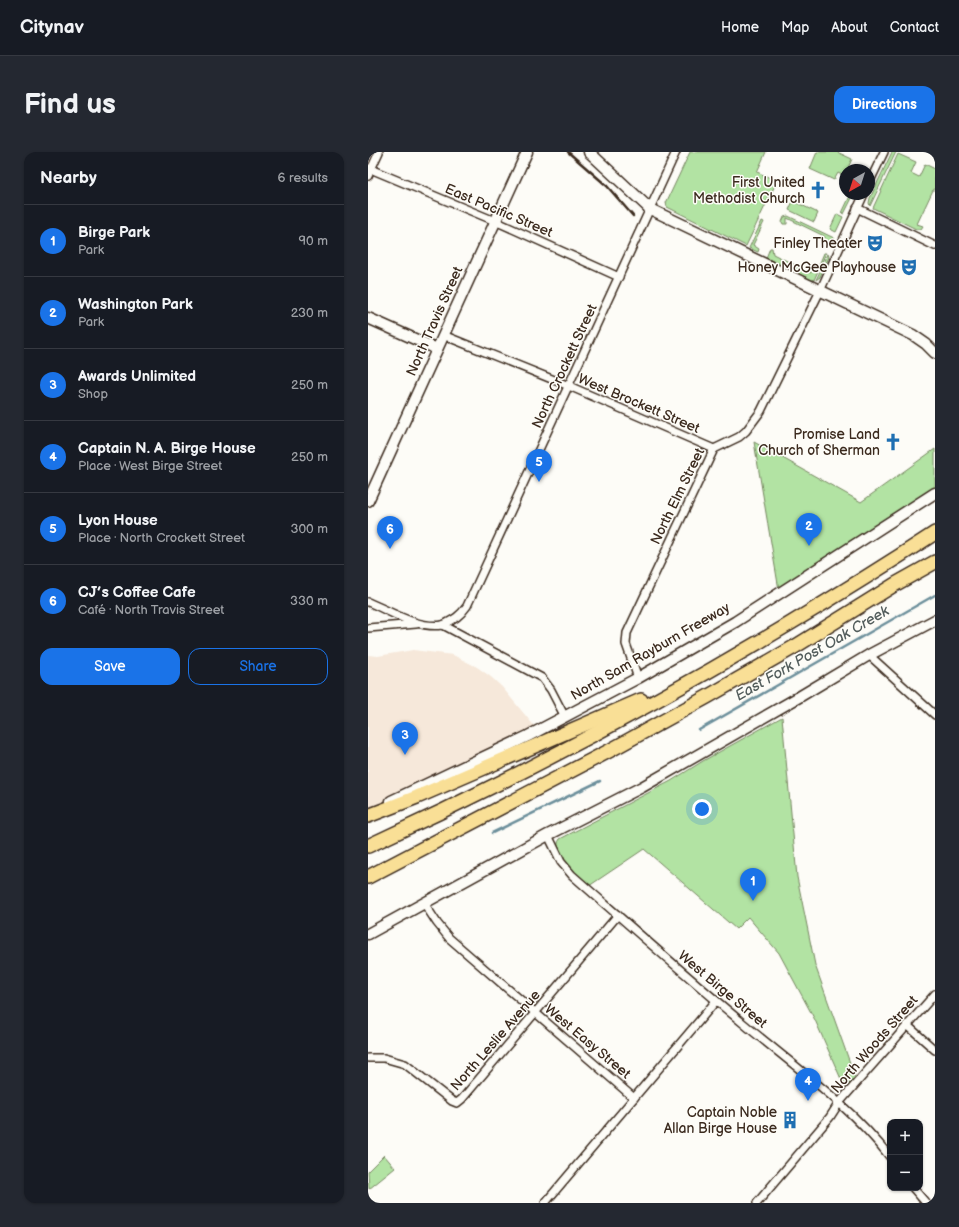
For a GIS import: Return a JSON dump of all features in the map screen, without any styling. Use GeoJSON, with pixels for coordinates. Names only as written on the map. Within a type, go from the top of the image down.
{"type":"FeatureCollection","features":[{"type":"Feature","properties":{"kind":"highway"},"geometry":{"type":"LineString","coordinates":[[368,846],[448,809],[622,719],[788,625],[935,533]]}},
{"type":"Feature","properties":{"kind":"highway"},"geometry":{"type":"LineString","coordinates":[[368,877],[707,698],[796,646],[894,585],[935,562]]}},
{"type":"Feature","properties":{"kind":"highway"},"geometry":{"type":"LineString","coordinates":[[368,816],[417,797],[704,673]]}},
{"type":"Feature","properties":{"kind":"main road","name":"North Travis Street"},"geometry":{"type":"LineString","coordinates":[[368,502],[527,152]]}},
{"type":"Feature","properties":{"kind":"main road"},"geometry":{"type":"LineString","coordinates":[[589,152],[650,209],[913,335],[926,344],[935,353]]}},
{"type":"Feature","properties":{"kind":"main road"},"geometry":{"type":"LineString","coordinates":[[368,318],[437,349]]}},
{"type":"Feature","properties":{"kind":"main road","name":"North Sam Rayburn Freeway"},"geometry":{"type":"LineString","coordinates":[[368,812],[528,736],[638,678],[736,622],[935,493]]}},
{"type":"Feature","properties":{"kind":"main road"},"geometry":{"type":"LineString","coordinates":[[368,934],[548,835],[642,787],[869,655],[935,620]]}},
{"type":"Feature","properties":{"kind":"street"},"geometry":{"type":"LineString","coordinates":[[369,171],[379,152]]}},
{"type":"Feature","properties":{"kind":"street","name":"North Crockett Street"},"geometry":{"type":"LineString","coordinates":[[443,624],[453,620],[461,614],[467,606],[676,152]]}},
{"type":"Feature","properties":{"kind":"street"},"geometry":{"type":"LineString","coordinates":[[875,171],[884,152]]}},
{"type":"Feature","properties":{"kind":"street","name":"East Pacific Street"},"geometry":{"type":"LineString","coordinates":[[369,171],[495,221],[619,277]]}},
{"type":"Feature","properties":{"kind":"street","name":"North Elm Street"},"geometry":{"type":"LineString","coordinates":[[638,678],[626,644],[627,633],[714,449],[739,437],[746,431],[762,411],[861,200]]}},
{"type":"Feature","properties":{"kind":"street"},"geometry":{"type":"LineString","coordinates":[[857,208],[935,246]]}},
{"type":"Feature","properties":{"kind":"street","name":"West Brockett Street"},"geometry":{"type":"LineString","coordinates":[[443,335],[569,386],[714,449]]}},
{"type":"Feature","properties":{"kind":"street"},"geometry":{"type":"LineString","coordinates":[[368,602],[417,624]]}},
{"type":"Feature","properties":{"kind":"street"},"geometry":{"type":"LineString","coordinates":[[368,628],[417,624],[434,626],[443,624],[519,664],[542,678],[551,690],[565,717]]}},
{"type":"Feature","properties":{"kind":"street"},"geometry":{"type":"LineString","coordinates":[[869,655],[935,715]]}},
{"type":"Feature","properties":{"kind":"street","name":"West Birge Street"},"geometry":{"type":"LineString","coordinates":[[548,835],[561,862],[572,875],[716,1001],[839,1103],[869,1132],[888,1155]]}},
{"type":"Feature","properties":{"kind":"street","name":"West Easy Street"},"geometry":{"type":"LineString","coordinates":[[424,903],[449,938],[634,1098]]}},
{"type":"Feature","properties":{"kind":"street","name":"North Leslie Avenue"},"geometry":{"type":"LineString","coordinates":[[368,1058],[384,1058],[405,1064],[452,1101],[457,1103],[536,1013],[618,915]]}},
{"type":"Feature","properties":{"kind":"street","name":"North Woods Street"},"geometry":{"type":"LineString","coordinates":[[757,1203],[830,1117],[839,1103],[935,994]]}},
{"type":"Feature","properties":{"kind":"street"},"geometry":{"type":"LineString","coordinates":[[545,1203],[716,1001]]}},
{"type":"Feature","properties":{"kind":"street"},"geometry":{"type":"LineString","coordinates":[[907,1025],[935,1050]]}},
{"type":"Feature","properties":{"kind":"street"},"geometry":{"type":"LineString","coordinates":[[916,1191],[926,1203]]}},
{"type":"Feature","properties":{"kind":"shaded area"},"geometry":{"type":"Polygon","coordinates":[[[413,650],[453,655],[477,667],[502,687],[535,727],[368,810],[368,655],[378,656],[413,650]]]}},
{"type":"Feature","properties":{"kind":"green space"},"geometry":{"type":"Polygon","coordinates":[[[690,152],[766,152],[757,172],[777,181],[746,246],[667,207],[666,203],[690,152]]]}},
{"type":"Feature","properties":{"kind":"green space"},"geometry":{"type":"Polygon","coordinates":[[[817,152],[837,152],[852,159],[850,164],[839,164],[839,174],[834,180],[810,169],[817,152]]]}},
{"type":"Feature","properties":{"kind":"green space"},"geometry":{"type":"Polygon","coordinates":[[[892,152],[896,152],[875,196],[875,188],[892,152]]]}},
{"type":"Feature","properties":{"kind":"green space"},"geometry":{"type":"Polygon","coordinates":[[[898,154],[916,162],[911,173],[919,177],[925,164],[935,169],[935,190],[933,190],[917,224],[923,226],[921,229],[916,229],[873,208],[898,154]]]}},
{"type":"Feature","properties":{"kind":"green space"},"geometry":{"type":"Polygon","coordinates":[[[848,200],[851,200],[844,214],[842,213],[848,200]]]}},
{"type":"Feature","properties":{"kind":"green space"},"geometry":{"type":"Polygon","coordinates":[[[870,200],[873,200],[870,206],[870,200]]]}},
{"type":"Feature","properties":{"kind":"green space"},"geometry":{"type":"Polygon","coordinates":[[[793,201],[818,213],[814,222],[789,210],[793,201]]]}},
{"type":"Feature","properties":{"kind":"green space"},"geometry":{"type":"Polygon","coordinates":[[[837,214],[843,217],[836,232],[830,229],[837,214]]]}},
{"type":"Feature","properties":{"kind":"green space"},"geometry":{"type":"Polygon","coordinates":[[[788,216],[834,238],[830,244],[827,243],[824,236],[787,218],[787,224],[783,224],[782,222],[784,217],[788,216]]]}},
{"type":"Feature","properties":{"kind":"green space"},"geometry":{"type":"Polygon","coordinates":[[[762,221],[764,222],[753,245],[759,249],[758,252],[749,248],[762,221]]]}},
{"type":"Feature","properties":{"kind":"green space"},"geometry":{"type":"Polygon","coordinates":[[[770,248],[772,248],[773,254],[811,273],[811,266],[819,265],[824,253],[826,253],[814,280],[811,280],[766,258],[770,248]]]}},
{"type":"Feature","properties":{"kind":"green space"},"geometry":{"type":"Polygon","coordinates":[[[828,254],[829,257],[820,277],[816,280],[828,254]]]}},
{"type":"Feature","properties":{"kind":"green space"},"geometry":{"type":"Polygon","coordinates":[[[754,442],[861,502],[935,449],[935,489],[779,590],[754,442]]]}},
{"type":"Feature","properties":{"kind":"green space"},"geometry":{"type":"Polygon","coordinates":[[[782,717],[797,877],[815,965],[855,1077],[845,1088],[815,1020],[779,953],[748,917],[736,929],[644,849],[589,886],[567,865],[558,851],[560,839],[671,781],[703,761],[782,717]]]}},
{"type":"Feature","properties":{"kind":"green space"},"geometry":{"type":"Polygon","coordinates":[[[384,1155],[395,1168],[369,1189],[368,1171],[384,1155]]]}},
{"type":"Feature","properties":{"kind":"waterway","name":"East Fork Post Oak Creek"},"geometry":{"type":"LineString","coordinates":[[699,730],[935,595]]}},
{"type":"Feature","properties":{"kind":"waterway","name":"East Fork Post Oak Creek"},"geometry":{"type":"LineString","coordinates":[[492,833],[600,781]]}},
{"type":"Feature","properties":{"kind":"railway"},"geometry":{"type":"LineString","coordinates":[[568,152],[607,186],[633,216]]}},
{"type":"Feature","properties":{"kind":"place","name":"First United Methodist Church"},"geometry":{"type":"Point","coordinates":[818,190]}},
{"type":"Feature","properties":{"kind":"place","name":"Finley Theater"},"geometry":{"type":"Point","coordinates":[875,243]}},
{"type":"Feature","properties":{"kind":"place","name":"Honey McGee Playhouse"},"geometry":{"type":"Point","coordinates":[909,267]}},
{"type":"Feature","properties":{"kind":"place","name":"Promise Land Church of Sherman"},"geometry":{"type":"Point","coordinates":[893,442]}},
{"type":"Feature","properties":{"kind":"place","name":"Lyon House"},"geometry":{"type":"Point","coordinates":[539,482]}},
{"type":"Feature","properties":{"kind":"place","name":"Washington Park"},"geometry":{"type":"Point","coordinates":[809,546]}},
{"type":"Feature","properties":{"kind":"place","name":"CJ’s Coffee Cafe"},"geometry":{"type":"Point","coordinates":[390,549]}},
{"type":"Feature","properties":{"kind":"place","name":"Awards Unlimited"},"geometry":{"type":"Point","coordinates":[405,755]}},
{"type":"Feature","properties":{"kind":"place","name":"Birge Park"},"geometry":{"type":"Point","coordinates":[753,901]}},
{"type":"Feature","properties":{"kind":"place","name":"Captain N. A. Birge House"},"geometry":{"type":"Point","coordinates":[808,1101]}},
{"type":"Feature","properties":{"kind":"place","name":"Captain Noble Allan Birge House"},"geometry":{"type":"Point","coordinates":[790,1120]}}]}
